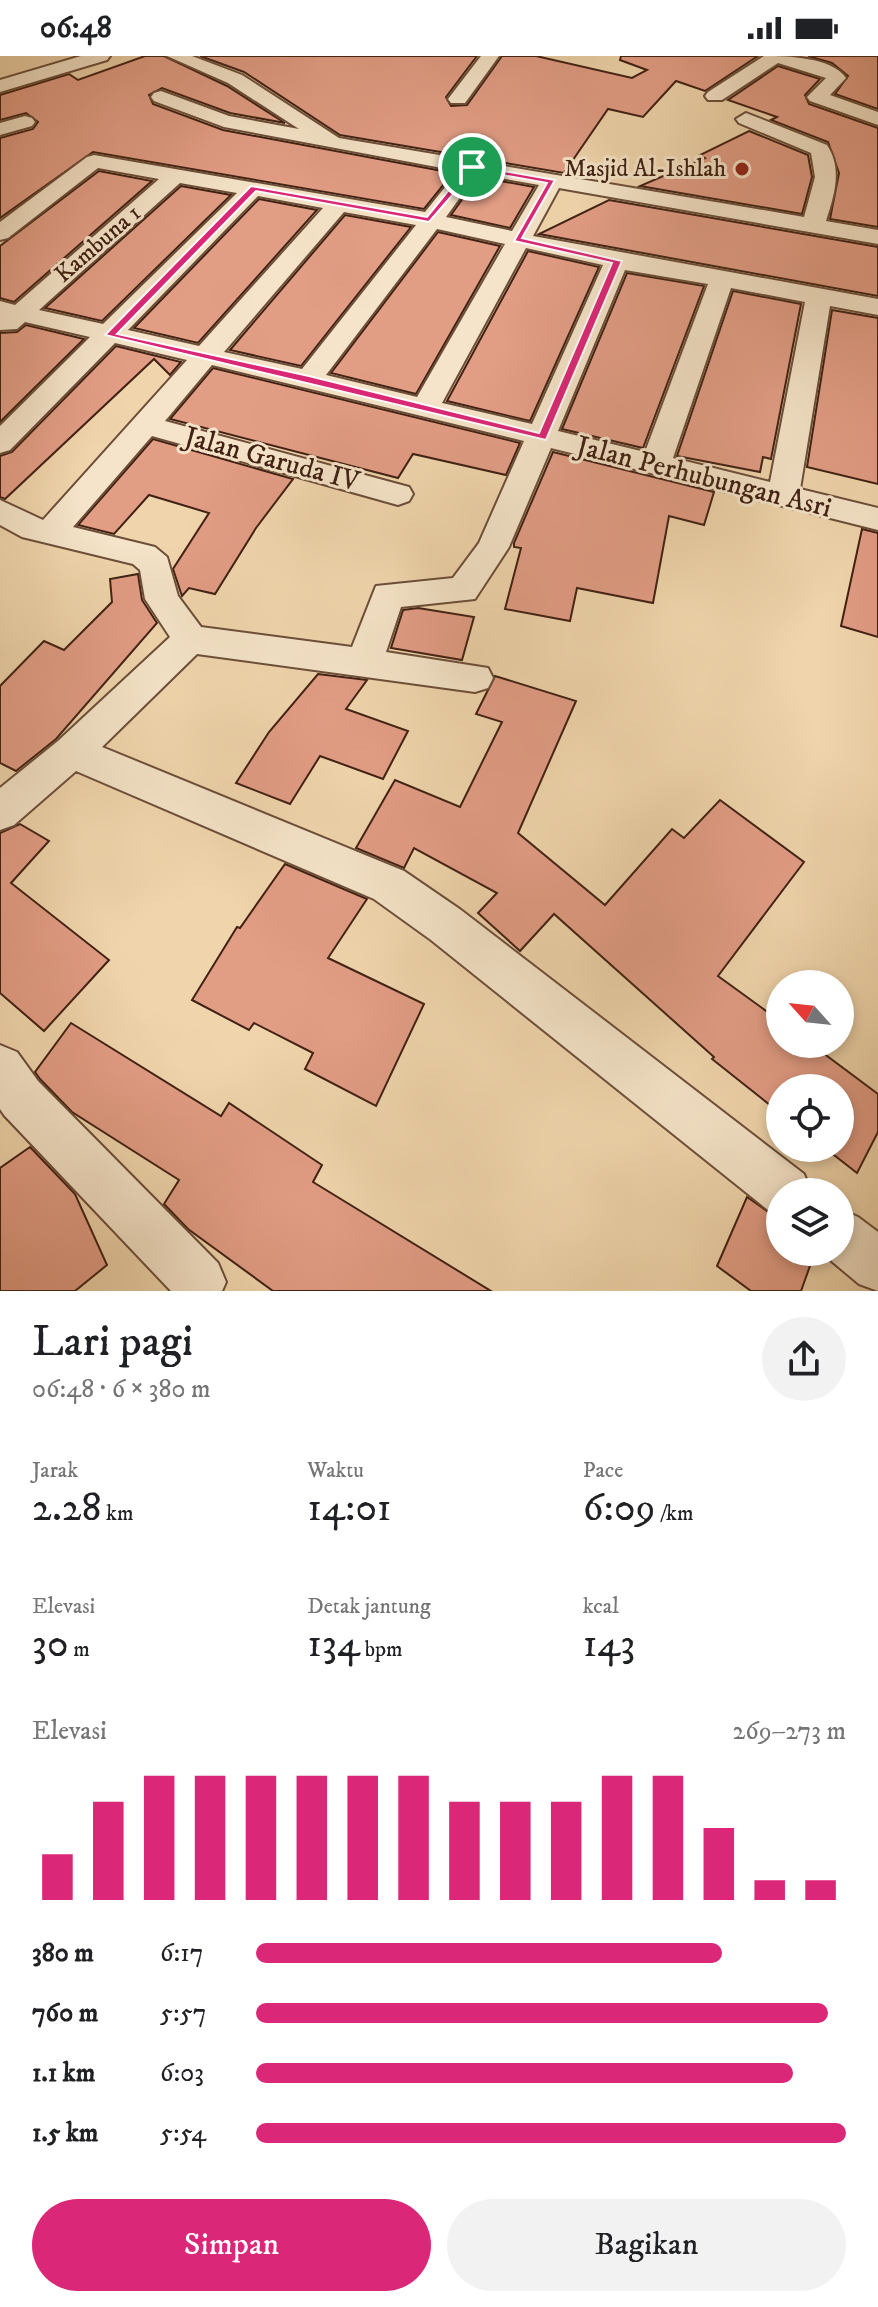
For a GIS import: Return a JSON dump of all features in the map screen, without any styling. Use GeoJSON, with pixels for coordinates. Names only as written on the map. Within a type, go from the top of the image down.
{"type":"FeatureCollection","features":[{"type":"Feature","properties":{"kind":"street"},"geometry":{"type":"LineString","coordinates":[[50,56],[70,66]]}},
{"type":"Feature","properties":{"kind":"street"},"geometry":{"type":"LineString","coordinates":[[0,86],[101,56]]}},
{"type":"Feature","properties":{"kind":"street"},"geometry":{"type":"LineString","coordinates":[[176,56],[235,79],[333,143]]}},
{"type":"Feature","properties":{"kind":"street"},"geometry":{"type":"LineString","coordinates":[[214,56],[235,79]]}},
{"type":"Feature","properties":{"kind":"street"},"geometry":{"type":"LineString","coordinates":[[458,99],[476,80],[490,56]]}},
{"type":"Feature","properties":{"kind":"street"},"geometry":{"type":"LineString","coordinates":[[715,96],[776,56],[835,75],[837,78],[817,97],[878,119]]}},
{"type":"Feature","properties":{"kind":"street"},"geometry":{"type":"LineString","coordinates":[[161,97],[224,121],[333,143],[878,237]]}},
{"type":"Feature","properties":{"kind":"street"},"geometry":{"type":"LineString","coordinates":[[746,119],[810,143],[825,157],[819,208],[813,226]]}},
{"type":"Feature","properties":{"kind":"street"},"geometry":{"type":"LineString","coordinates":[[852,139],[869,120],[878,119]]}},
{"type":"Feature","properties":{"kind":"street"},"geometry":{"type":"LineString","coordinates":[[0,129],[25,122]]}},
{"type":"Feature","properties":{"kind":"street"},"geometry":{"type":"LineString","coordinates":[[0,233],[91,162],[340,203],[617,261],[878,307]]}},
{"type":"Feature","properties":{"kind":"street"},"geometry":{"type":"LineString","coordinates":[[309,379],[472,167]]}},
{"type":"Feature","properties":{"kind":"street","name":"Kambuna 1"},"geometry":{"type":"LineString","coordinates":[[6,318],[177,174]]}},
{"type":"Feature","properties":{"kind":"street"},"geometry":{"type":"LineString","coordinates":[[425,408],[552,181]]}},
{"type":"Feature","properties":{"kind":"street"},"geometry":{"type":"LineString","coordinates":[[0,443],[254,188]]}},
{"type":"Feature","properties":{"kind":"street"},"geometry":{"type":"LineString","coordinates":[[50,533],[210,356],[340,203]]}},
{"type":"Feature","properties":{"kind":"street"},"geometry":{"type":"LineString","coordinates":[[365,661],[388,595],[447,594],[463,590],[493,547],[617,261]]}},
{"type":"Feature","properties":{"kind":"street"},"geometry":{"type":"LineString","coordinates":[[655,466],[722,279]]}},
{"type":"Feature","properties":{"kind":"street"},"geometry":{"type":"LineString","coordinates":[[783,497],[819,296]]}},
{"type":"Feature","properties":{"kind":"street","name":"Jalan Perhubungan Asri"},"geometry":{"type":"LineString","coordinates":[[6,318],[210,356],[878,519]]}},
{"type":"Feature","properties":{"kind":"street","name":"Jalan Garuda IV"},"geometry":{"type":"LineString","coordinates":[[146,425],[398,494]]}},
{"type":"Feature","properties":{"kind":"street"},"geometry":{"type":"LineString","coordinates":[[0,511],[50,533],[149,559],[155,565],[162,599],[190,639],[475,678]]}},
{"type":"Feature","properties":{"kind":"street"},"geometry":{"type":"LineString","coordinates":[[0,812],[72,752],[190,639]]}},
{"type":"Feature","properties":{"kind":"street"},"geometry":{"type":"LineString","coordinates":[[72,752],[389,885],[446,925],[768,1178]]}},
{"type":"Feature","properties":{"kind":"street"},"geometry":{"type":"LineString","coordinates":[[0,1069],[21,1098],[199,1282]]}},
{"type":"Feature","properties":{"kind":"street"},"geometry":{"type":"LineString","coordinates":[[854,1246],[878,1265]]}},
{"type":"Feature","properties":{"kind":"street"},"geometry":{"type":"LineString","coordinates":[[872,1291],[878,1271]]}},
{"type":"Feature","properties":{"kind":"building"},"geometry":{"type":"Polygon","coordinates":[[[145,56],[164,56],[227,86],[285,123],[230,113],[162,88],[149,95],[153,104],[223,130],[453,173],[424,209],[93,152],[0,218],[0,138],[33,129],[38,122],[26,113],[0,120],[0,95],[69,74],[78,80],[145,56]]]}},
{"type":"Feature","properties":{"kind":"building"},"geometry":{"type":"Polygon","coordinates":[[[200,56],[477,56],[446,97],[451,106],[467,105],[502,56],[536,56],[632,78],[647,70],[620,60],[621,56],[758,56],[705,91],[676,81],[643,117],[608,109],[564,173],[340,135],[244,72],[200,56]]]}},
{"type":"Feature","properties":{"kind":"building"},"geometry":{"type":"Polygon","coordinates":[[[808,56],[878,56],[878,109],[835,94],[848,76],[832,63],[808,56]]]}},
{"type":"Feature","properties":{"kind":"building"},"geometry":{"type":"Polygon","coordinates":[[[778,66],[820,79],[805,95],[809,104],[878,128],[878,227],[830,219],[839,173],[828,142],[771,120],[777,117],[728,100],[778,66]]]}},
{"type":"Feature","properties":{"kind":"building"},"geometry":{"type":"Polygon","coordinates":[[[749,131],[808,155],[812,177],[802,214],[640,186],[705,158],[700,155],[749,131]]]}},
{"type":"Feature","properties":{"kind":"building"},"geometry":{"type":"Polygon","coordinates":[[[99,171],[152,181],[14,302],[0,298],[0,246],[99,171]]]}},
{"type":"Feature","properties":{"kind":"building"},"geometry":{"type":"Polygon","coordinates":[[[478,177],[534,187],[510,228],[451,215],[478,177]]]}},
{"type":"Feature","properties":{"kind":"building"},"geometry":{"type":"Polygon","coordinates":[[[181,186],[231,195],[102,321],[45,308],[181,186]]]}},
{"type":"Feature","properties":{"kind":"building"},"geometry":{"type":"Polygon","coordinates":[[[259,199],[317,210],[198,343],[134,328],[259,199]]]}},
{"type":"Feature","properties":{"kind":"building"},"geometry":{"type":"Polygon","coordinates":[[[609,200],[878,247],[878,296],[539,234],[609,200]]]}},
{"type":"Feature","properties":{"kind":"building"},"geometry":{"type":"Polygon","coordinates":[[[345,215],[411,227],[301,366],[230,350],[345,215]]]}},
{"type":"Feature","properties":{"kind":"building"},"geometry":{"type":"Polygon","coordinates":[[[438,232],[500,246],[416,394],[331,373],[438,232]]]}},
{"type":"Feature","properties":{"kind":"building"},"geometry":{"type":"Polygon","coordinates":[[[528,251],[599,267],[530,421],[447,401],[528,251]]]}},
{"type":"Feature","properties":{"kind":"building"},"geometry":{"type":"Polygon","coordinates":[[[627,273],[704,286],[643,448],[562,429],[627,273]]]}},
{"type":"Feature","properties":{"kind":"building"},"geometry":{"type":"Polygon","coordinates":[[[733,291],[801,304],[771,459],[763,457],[760,472],[677,456],[733,291]]]}},
{"type":"Feature","properties":{"kind":"building"},"geometry":{"type":"Polygon","coordinates":[[[832,310],[878,318],[878,484],[807,467],[832,310]]]}},
{"type":"Feature","properties":{"kind":"building"},"geometry":{"type":"Polygon","coordinates":[[[26,325],[84,339],[0,422],[0,333],[17,332],[26,325]]]}},
{"type":"Feature","properties":{"kind":"building"},"geometry":{"type":"Polygon","coordinates":[[[116,346],[181,362],[170,375],[154,359],[5,499],[0,497],[0,456],[12,452],[116,346]]]}},
{"type":"Feature","properties":{"kind":"building"},"geometry":{"type":"Polygon","coordinates":[[[213,368],[520,443],[506,475],[413,454],[398,478],[170,419],[213,368]]]}},
{"type":"Feature","properties":{"kind":"building"},"geometry":{"type":"Polygon","coordinates":[[[153,439],[293,479],[256,528],[215,594],[189,588],[182,596],[173,569],[209,513],[149,495],[114,534],[78,525],[153,439]]]}},
{"type":"Feature","properties":{"kind":"building"},"geometry":{"type":"Polygon","coordinates":[[[553,452],[714,492],[704,525],[669,516],[653,603],[577,588],[570,621],[505,609],[521,548],[514,547],[514,543],[553,452]]]}},
{"type":"Feature","properties":{"kind":"building"},"geometry":{"type":"Polygon","coordinates":[[[862,529],[878,533],[878,637],[841,626],[862,529]]]}},
{"type":"Feature","properties":{"kind":"building"},"geometry":{"type":"Polygon","coordinates":[[[138,574],[142,600],[157,623],[56,739],[16,771],[0,763],[0,686],[44,641],[64,650],[112,602],[110,579],[138,574]]]}},
{"type":"Feature","properties":{"kind":"building"},"geometry":{"type":"Polygon","coordinates":[[[418,608],[474,617],[462,660],[391,648],[403,610],[418,608]]]}},
{"type":"Feature","properties":{"kind":"building"},"geometry":{"type":"Polygon","coordinates":[[[318,674],[367,680],[346,709],[408,731],[383,779],[320,756],[290,804],[236,783],[269,732],[318,674]]]}},
{"type":"Feature","properties":{"kind":"building"},"geometry":{"type":"Polygon","coordinates":[[[495,676],[576,701],[518,833],[605,905],[672,829],[684,838],[720,800],[804,862],[718,976],[766,1011],[766,1058],[830,1058],[851,1074],[766,1074],[766,1102],[712,1059],[714,1057],[554,914],[520,951],[478,913],[497,893],[414,848],[404,868],[356,848],[395,780],[460,807],[502,722],[476,714],[495,676]]]}},
{"type":"Feature","properties":{"kind":"building"},"geometry":{"type":"Polygon","coordinates":[[[20,824],[49,841],[11,883],[109,960],[44,1031],[0,993],[0,833],[20,824]]]}},
{"type":"Feature","properties":{"kind":"building"},"geometry":{"type":"Polygon","coordinates":[[[285,864],[367,899],[328,958],[424,1004],[376,1106],[305,1069],[313,1053],[254,1023],[249,1030],[192,1000],[237,927],[240,928],[285,864]]]}},
{"type":"Feature","properties":{"kind":"building"},"geometry":{"type":"Polygon","coordinates":[[[71,1023],[221,1116],[229,1103],[322,1165],[313,1182],[491,1291],[273,1291],[188,1229],[164,1204],[179,1180],[72,1112],[40,1079],[35,1072],[71,1023]]]}},
{"type":"Feature","properties":{"kind":"building"},"geometry":{"type":"Polygon","coordinates":[[[854,1076],[878,1094],[878,1132],[857,1173],[843,1162],[854,1162],[854,1076]]]}},
{"type":"Feature","properties":{"kind":"building"},"geometry":{"type":"Polygon","coordinates":[[[30,1147],[75,1194],[107,1265],[75,1291],[0,1291],[0,1168],[30,1147]]]}},
{"type":"Feature","properties":{"kind":"building"},"geometry":{"type":"Polygon","coordinates":[[[747,1197],[766,1210],[766,1266],[810,1266],[801,1291],[751,1291],[717,1266],[747,1197]]]}},
{"type":"Feature","properties":{"kind":"place","name":"Masjid Al-Ishlah"},"geometry":{"type":"Point","coordinates":[742,169]}},
{"type":"Feature","properties":{"kind":"route"},"geometry":{"type":"LineString","coordinates":[[472,167],[552,181],[517,239],[617,261],[542,437],[309,379],[110,335],[254,188],[429,220],[472,167]]}}]}
